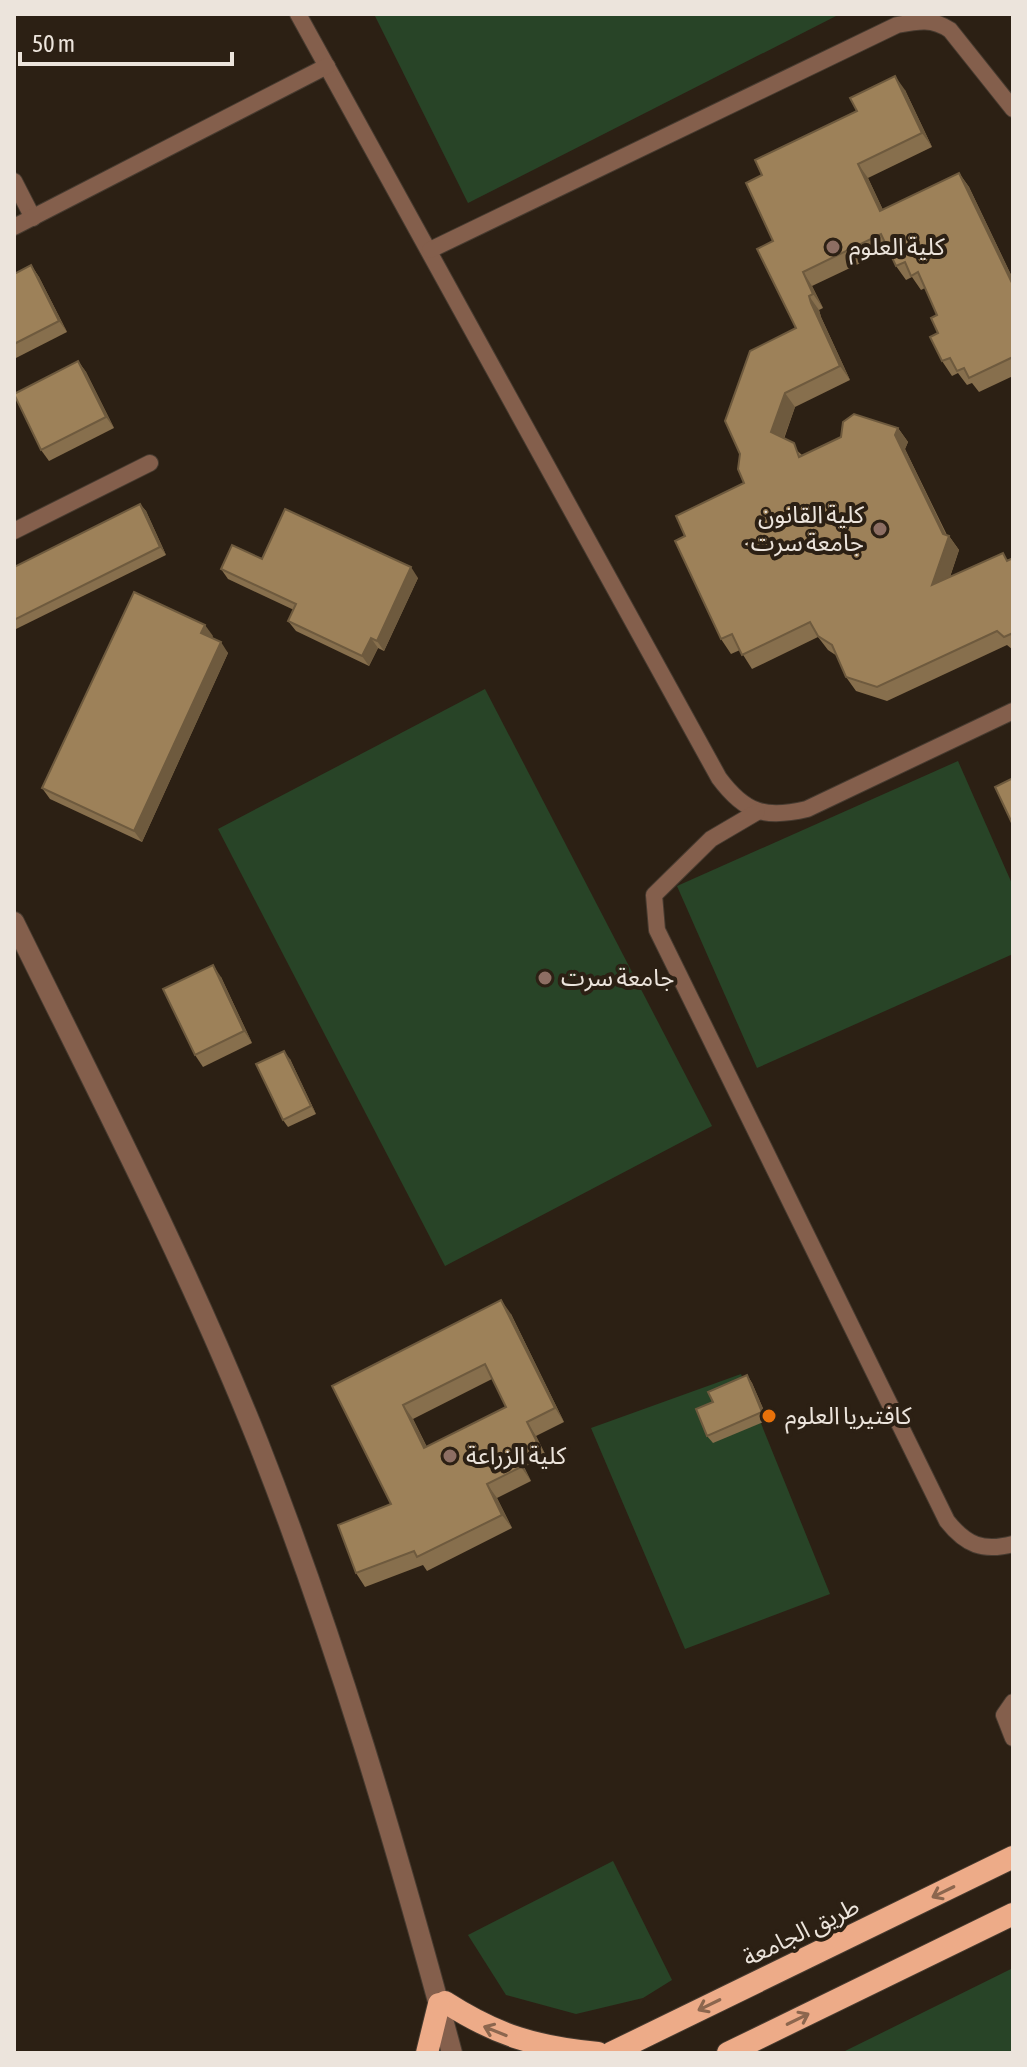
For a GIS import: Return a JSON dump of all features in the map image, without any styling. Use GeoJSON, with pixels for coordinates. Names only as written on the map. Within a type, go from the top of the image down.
{"type":"FeatureCollection","features":[{"type":"Feature","properties":{"kind":"highway","name":"طريق الجامعة"},"geometry":{"type":"LineString","coordinates":[[611,2053],[1013,1857]]}},
{"type":"Feature","properties":{"kind":"highway"},"geometry":{"type":"LineString","coordinates":[[728,2053],[1013,1914]]}},
{"type":"Feature","properties":{"kind":"highway"},"geometry":{"type":"LineString","coordinates":[[427,2053],[442,2003],[485,2028],[518,2040],[550,2049],[598,2053]]}},
{"type":"Feature","properties":{"kind":"street"},"geometry":{"type":"LineString","coordinates":[[14,922],[130,1159],[258,1442],[305,1572],[442,2003],[452,2053]]}},
{"type":"Feature","properties":{"kind":"street"},"geometry":{"type":"LineString","coordinates":[[442,2003],[466,2053]]}},
{"type":"Feature","properties":{"kind":"lane"},"geometry":{"type":"LineString","coordinates":[[298,14],[719,778],[735,799],[757,812],[781,815],[807,809],[1013,711]]}},
{"type":"Feature","properties":{"kind":"lane"},"geometry":{"type":"LineString","coordinates":[[430,250],[897,25],[924,20],[938,22],[950,30],[1013,109]]}},
{"type":"Feature","properties":{"kind":"lane"},"geometry":{"type":"LineString","coordinates":[[14,227],[327,66]]}},
{"type":"Feature","properties":{"kind":"lane"},"geometry":{"type":"LineString","coordinates":[[14,181],[33,218]]}},
{"type":"Feature","properties":{"kind":"lane"},"geometry":{"type":"LineString","coordinates":[[14,531],[150,463]]}},
{"type":"Feature","properties":{"kind":"lane"},"geometry":{"type":"LineString","coordinates":[[757,812],[711,839],[654,895],[657,930],[947,1521],[962,1540],[985,1549],[1013,1544]]}},
{"type":"Feature","properties":{"kind":"lane"},"geometry":{"type":"LineString","coordinates":[[1013,1702],[1004,1715],[1013,1738]]}},
{"type":"Feature","properties":{"kind":"green space"},"geometry":{"type":"Polygon","coordinates":[[[374,14],[840,14],[468,203],[374,14]]]}},
{"type":"Feature","properties":{"kind":"green space"},"geometry":{"type":"Polygon","coordinates":[[[485,689],[712,1126],[445,1266],[218,829],[485,689]]]}},
{"type":"Feature","properties":{"kind":"green space"},"geometry":{"type":"Polygon","coordinates":[[[958,761],[1013,886],[1013,954],[757,1068],[677,886],[958,761]]]}},
{"type":"Feature","properties":{"kind":"green space"},"geometry":{"type":"Polygon","coordinates":[[[741,1374],[830,1594],[685,1649],[591,1428],[741,1374]]]}},
{"type":"Feature","properties":{"kind":"green space"},"geometry":{"type":"Polygon","coordinates":[[[613,1861],[672,1980],[643,1998],[576,2014],[506,1995],[468,1935],[613,1861]]]}},
{"type":"Feature","properties":{"kind":"green space"},"geometry":{"type":"Polygon","coordinates":[[[1013,1968],[1013,2053],[841,2053],[1013,1968]]]}},
{"type":"Feature","properties":{"kind":"building"},"geometry":{"type":"Polygon","coordinates":[[[895,76],[922,133],[858,164],[880,211],[959,173],[1013,285],[1013,357],[969,378],[964,368],[957,371],[950,358],[942,361],[930,337],[938,333],[931,318],[937,315],[918,272],[911,276],[905,262],[896,266],[881,234],[803,272],[813,294],[809,296],[811,303],[840,366],[785,393],[771,432],[794,443],[799,457],[841,437],[843,422],[854,414],[898,428],[895,435],[943,534],[949,536],[932,585],[1003,553],[1007,561],[1013,558],[1013,633],[1004,637],[997,631],[877,687],[846,677],[832,645],[818,636],[810,622],[742,655],[732,634],[721,639],[675,541],[685,536],[676,516],[744,483],[738,469],[740,454],[725,421],[750,351],[796,328],[757,249],[773,241],[746,183],[762,175],[755,160],[857,111],[850,98],[895,76]]]}},
{"type":"Feature","properties":{"kind":"building"},"geometry":{"type":"Polygon","coordinates":[[[31,265],[59,321],[14,344],[14,274],[31,265]]]}},
{"type":"Feature","properties":{"kind":"building"},"geometry":{"type":"Polygon","coordinates":[[[78,361],[106,417],[41,450],[14,394],[78,361]]]}},
{"type":"Feature","properties":{"kind":"building"},"geometry":{"type":"Polygon","coordinates":[[[140,504],[160,547],[14,620],[14,567],[140,504]]]}},
{"type":"Feature","properties":{"kind":"building"},"geometry":{"type":"Polygon","coordinates":[[[285,509],[411,567],[377,641],[371,638],[362,656],[288,621],[296,604],[221,569],[232,545],[262,559],[285,509]]]}},
{"type":"Feature","properties":{"kind":"building"},"geometry":{"type":"Polygon","coordinates":[[[134,592],[205,625],[201,633],[221,642],[134,831],[42,788],[134,592]]]}},
{"type":"Feature","properties":{"kind":"building"},"geometry":{"type":"Polygon","coordinates":[[[1013,778],[1013,825],[995,787],[1013,778]]]}},
{"type":"Feature","properties":{"kind":"building"},"geometry":{"type":"Polygon","coordinates":[[[213,965],[244,1031],[195,1055],[163,989],[213,965]]]}},
{"type":"Feature","properties":{"kind":"building"},"geometry":{"type":"Polygon","coordinates":[[[284,1051],[311,1106],[283,1120],[256,1064],[284,1051]]]}},
{"type":"Feature","properties":{"kind":"building"},"geometry":{"type":"Polygon","coordinates":[[[501,1300],[555,1408],[527,1422],[537,1442],[514,1453],[521,1467],[487,1484],[502,1515],[417,1557],[414,1551],[356,1573],[338,1525],[391,1504],[332,1386],[501,1300]],[[485,1364],[403,1405],[424,1448],[506,1407],[485,1364]]]}},
{"type":"Feature","properties":{"kind":"building"},"geometry":{"type":"Polygon","coordinates":[[[747,1375],[762,1412],[707,1436],[696,1409],[713,1402],[708,1392],[747,1375]]]}},
{"type":"Feature","properties":{"kind":"place","name":"كلية العلوم"},"geometry":{"type":"Point","coordinates":[833,247]}},
{"type":"Feature","properties":{"kind":"place","name":"كلية القانون -جامعة سرت"},"geometry":{"type":"Point","coordinates":[880,529]}},
{"type":"Feature","properties":{"kind":"place","name":"جامعة سرت"},"geometry":{"type":"Point","coordinates":[545,978]}},
{"type":"Feature","properties":{"kind":"place","name":"كافتيريا العلوم"},"geometry":{"type":"Point","coordinates":[769,1416]}},
{"type":"Feature","properties":{"kind":"place","name":"كلية الزراعة"},"geometry":{"type":"Point","coordinates":[450,1456]}}]}
